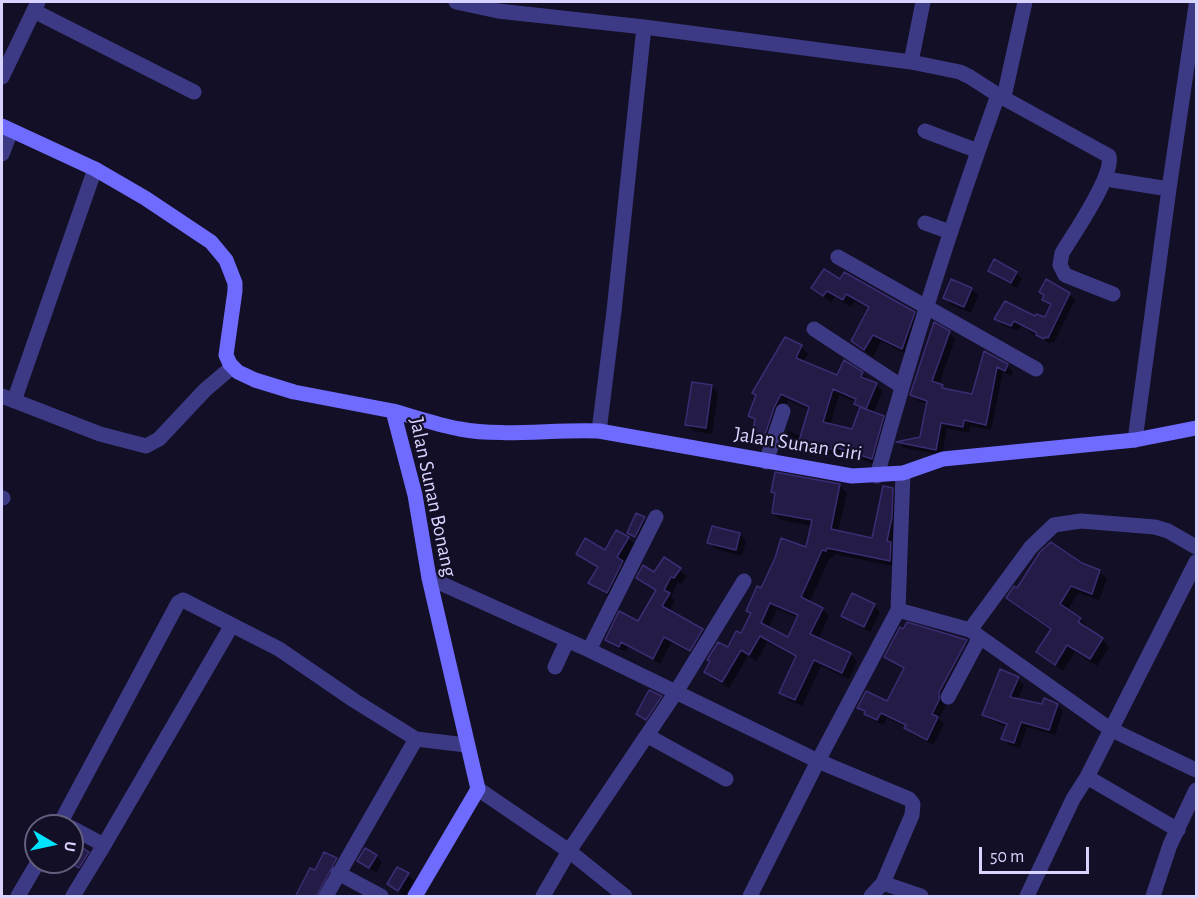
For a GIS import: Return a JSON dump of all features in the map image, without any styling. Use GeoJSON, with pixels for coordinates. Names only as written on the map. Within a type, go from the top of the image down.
{"type":"FeatureCollection","features":[{"type":"Feature","properties":{"kind":"street"},"geometry":{"type":"LineString","coordinates":[[456,2],[911,62],[960,72],[1109,156],[1110,163],[1106,179],[1062,253],[1060,266],[1065,275],[1113,294]]}},
{"type":"Feature","properties":{"kind":"street"},"geometry":{"type":"LineString","coordinates":[[911,62],[923,2]]}},
{"type":"Feature","properties":{"kind":"street"},"geometry":{"type":"LineString","coordinates":[[877,476],[901,386],[950,232],[978,151],[1001,96],[1025,2]]}},
{"type":"Feature","properties":{"kind":"street"},"geometry":{"type":"LineString","coordinates":[[1135,440],[1197,5]]}},
{"type":"Feature","properties":{"kind":"street"},"geometry":{"type":"LineString","coordinates":[[2,77],[36,7],[194,92]]}},
{"type":"Feature","properties":{"kind":"street"},"geometry":{"type":"LineString","coordinates":[[599,431],[644,27]]}},
{"type":"Feature","properties":{"kind":"street"},"geometry":{"type":"LineString","coordinates":[[2,154],[6,128],[95,169],[190,226],[212,243],[226,260],[233,276],[235,291],[226,349],[227,360],[232,367],[205,390],[159,439],[146,446],[100,434],[8,398],[95,169]]}},
{"type":"Feature","properties":{"kind":"street"},"geometry":{"type":"LineString","coordinates":[[926,131],[978,151]]}},
{"type":"Feature","properties":{"kind":"street"},"geometry":{"type":"LineString","coordinates":[[1106,179],[1169,189]]}},
{"type":"Feature","properties":{"kind":"street"},"geometry":{"type":"LineString","coordinates":[[925,223],[950,232]]}},
{"type":"Feature","properties":{"kind":"street"},"geometry":{"type":"LineString","coordinates":[[838,257],[1036,369]]}},
{"type":"Feature","properties":{"kind":"street"},"geometry":{"type":"LineString","coordinates":[[814,329],[901,386]]}},
{"type":"Feature","properties":{"kind":"street","name":"Jalan Sunan Bonang"},"geometry":{"type":"LineString","coordinates":[[232,367],[255,380],[294,392],[393,411],[415,495],[429,578],[478,789]]}},
{"type":"Feature","properties":{"kind":"street","name":"Jalan Sunan Giri"},"geometry":{"type":"LineString","coordinates":[[393,411],[461,430],[599,431],[852,476],[903,473],[943,459],[1135,440],[1197,428]]}},
{"type":"Feature","properties":{"kind":"street"},"geometry":{"type":"LineString","coordinates":[[766,462],[783,411]]}},
{"type":"Feature","properties":{"kind":"street"},"geometry":{"type":"LineString","coordinates":[[750,897],[818,761],[898,610],[903,473]]}},
{"type":"Feature","properties":{"kind":"street"},"geometry":{"type":"LineString","coordinates":[[589,650],[656,517]]}},
{"type":"Feature","properties":{"kind":"street"},"geometry":{"type":"LineString","coordinates":[[948,697],[975,633],[1031,547],[1054,525],[1081,521],[1155,527],[1168,531],[1197,547]]}},
{"type":"Feature","properties":{"kind":"street"},"geometry":{"type":"LineString","coordinates":[[1027,897],[1073,799],[1191,586],[1197,562]]}},
{"type":"Feature","properties":{"kind":"street"},"geometry":{"type":"LineString","coordinates":[[429,578],[589,650],[818,761],[903,795],[913,804],[912,815],[883,883],[871,897]]}},
{"type":"Feature","properties":{"kind":"street"},"geometry":{"type":"LineString","coordinates":[[543,897],[569,851],[648,736],[744,580]]}},
{"type":"Feature","properties":{"kind":"street"},"geometry":{"type":"LineString","coordinates":[[71,814],[178,603],[183,600],[279,650],[416,739],[466,745]]}},
{"type":"Feature","properties":{"kind":"street"},"geometry":{"type":"LineString","coordinates":[[898,610],[975,633],[1110,729],[1197,771]]}},
{"type":"Feature","properties":{"kind":"street"},"geometry":{"type":"LineString","coordinates":[[73,897],[232,625]]}},
{"type":"Feature","properties":{"kind":"street"},"geometry":{"type":"LineString","coordinates":[[555,667],[567,641]]}},
{"type":"Feature","properties":{"kind":"street"},"geometry":{"type":"LineString","coordinates":[[648,736],[726,779]]}},
{"type":"Feature","properties":{"kind":"street"},"geometry":{"type":"LineString","coordinates":[[326,897],[416,739]]}},
{"type":"Feature","properties":{"kind":"street"},"geometry":{"type":"LineString","coordinates":[[1087,777],[1178,830]]}},
{"type":"Feature","properties":{"kind":"street"},"geometry":{"type":"LineString","coordinates":[[415,897],[478,789],[569,851],[625,897]]}},
{"type":"Feature","properties":{"kind":"street"},"geometry":{"type":"LineString","coordinates":[[1153,897],[1178,830],[1197,789]]}},
{"type":"Feature","properties":{"kind":"street"},"geometry":{"type":"LineString","coordinates":[[84,835],[104,845]]}},
{"type":"Feature","properties":{"kind":"street"},"geometry":{"type":"LineString","coordinates":[[338,873],[381,897]]}},
{"type":"Feature","properties":{"kind":"street"},"geometry":{"type":"LineString","coordinates":[[18,897],[31,874]]}},
{"type":"Feature","properties":{"kind":"street"},"geometry":{"type":"LineString","coordinates":[[883,883],[921,897]]}},
{"type":"Feature","properties":{"kind":"building"},"geometry":{"type":"Polygon","coordinates":[[[994,259],[1017,272],[1011,283],[988,271],[994,259]]]}},
{"type":"Feature","properties":{"kind":"building"},"geometry":{"type":"Polygon","coordinates":[[[824,269],[840,279],[844,272],[915,312],[902,349],[873,335],[864,350],[851,341],[869,307],[846,294],[843,300],[827,291],[823,296],[811,288],[824,269]]]}},
{"type":"Feature","properties":{"kind":"building"},"geometry":{"type":"Polygon","coordinates":[[[951,279],[972,288],[964,307],[943,298],[951,279]]]}},
{"type":"Feature","properties":{"kind":"building"},"geometry":{"type":"Polygon","coordinates":[[[1046,279],[1070,293],[1048,338],[1044,339],[1036,335],[1037,333],[1014,321],[1011,326],[994,319],[1005,301],[1035,316],[1036,314],[1045,317],[1051,304],[1042,300],[1044,295],[1039,292],[1046,279]]]}},
{"type":"Feature","properties":{"kind":"building"},"geometry":{"type":"Polygon","coordinates":[[[934,322],[950,331],[932,381],[943,385],[942,388],[972,394],[984,351],[1008,364],[1005,371],[997,367],[986,425],[964,420],[963,427],[941,423],[936,450],[896,442],[920,437],[927,401],[910,395],[934,322]]]}},
{"type":"Feature","properties":{"kind":"building"},"geometry":{"type":"Polygon","coordinates":[[[785,337],[802,345],[796,358],[837,375],[844,360],[863,372],[861,377],[877,383],[866,409],[854,404],[856,399],[833,389],[823,422],[852,429],[860,407],[884,416],[872,459],[835,447],[834,450],[799,441],[809,407],[781,394],[764,438],[752,436],[755,419],[748,416],[756,395],[752,393],[785,337]]]}},
{"type":"Feature","properties":{"kind":"building"},"geometry":{"type":"Polygon","coordinates":[[[692,382],[712,385],[706,428],[685,425],[692,382]]]}},
{"type":"Feature","properties":{"kind":"building"},"geometry":{"type":"Polygon","coordinates":[[[775,472],[840,484],[831,529],[872,538],[883,486],[893,488],[892,517],[887,541],[891,542],[890,561],[827,548],[826,551],[822,550],[801,597],[823,608],[810,634],[851,653],[842,673],[814,660],[795,700],[779,693],[796,656],[760,636],[749,655],[741,650],[722,682],[704,672],[710,661],[707,660],[718,642],[728,647],[736,631],[741,633],[751,613],[746,611],[757,586],[761,588],[775,558],[781,538],[806,547],[812,520],[772,513],[775,493],[771,492],[775,472]],[[770,603],[761,623],[788,637],[798,615],[770,603]]]}},
{"type":"Feature","properties":{"kind":"building"},"geometry":{"type":"Polygon","coordinates":[[[636,513],[645,517],[635,537],[627,533],[636,513]]]}},
{"type":"Feature","properties":{"kind":"building"},"geometry":{"type":"Polygon","coordinates":[[[712,526],[740,533],[736,550],[707,543],[712,526]]]}},
{"type":"Feature","properties":{"kind":"building"},"geometry":{"type":"Polygon","coordinates":[[[616,530],[629,537],[617,557],[623,561],[607,593],[588,583],[598,567],[576,554],[585,538],[605,550],[616,530]]]}},
{"type":"Feature","properties":{"kind":"building"},"geometry":{"type":"Polygon","coordinates":[[[1051,542],[1082,563],[1100,570],[1092,594],[1071,586],[1060,604],[1081,618],[1078,622],[1103,638],[1090,659],[1067,645],[1055,665],[1036,652],[1051,629],[1006,598],[1014,586],[1017,588],[1040,552],[1051,542]]]}},
{"type":"Feature","properties":{"kind":"building"},"geometry":{"type":"Polygon","coordinates":[[[664,557],[681,568],[674,578],[671,577],[664,590],[670,593],[662,606],[703,629],[690,651],[664,637],[653,659],[621,642],[619,647],[605,640],[619,611],[638,621],[656,590],[636,578],[643,565],[654,572],[664,557]]]}},
{"type":"Feature","properties":{"kind":"building"},"geometry":{"type":"Polygon","coordinates":[[[852,593],[875,604],[864,627],[841,616],[852,593]]]}},
{"type":"Feature","properties":{"kind":"building"},"geometry":{"type":"Polygon","coordinates":[[[907,622],[967,640],[939,692],[939,700],[932,714],[938,717],[927,740],[904,728],[906,725],[881,713],[877,720],[857,708],[866,691],[887,701],[904,668],[884,657],[900,627],[903,629],[907,622]]]}},
{"type":"Feature","properties":{"kind":"building"},"geometry":{"type":"Polygon","coordinates":[[[1000,669],[1019,677],[1010,697],[1042,704],[1044,698],[1058,704],[1049,730],[1021,722],[1014,743],[1001,739],[1007,724],[982,715],[1000,669]]]}},
{"type":"Feature","properties":{"kind":"building"},"geometry":{"type":"Polygon","coordinates":[[[649,690],[662,696],[646,720],[636,714],[649,690]]]}},
{"type":"Feature","properties":{"kind":"building"},"geometry":{"type":"Polygon","coordinates":[[[365,848],[377,855],[369,868],[357,861],[365,848]]]}},
{"type":"Feature","properties":{"kind":"building"},"geometry":{"type":"Polygon","coordinates":[[[84,849],[89,852],[84,860],[84,849]]]}},
{"type":"Feature","properties":{"kind":"building"},"geometry":{"type":"Polygon","coordinates":[[[324,852],[337,858],[316,897],[295,897],[310,868],[315,870],[324,852]]]}},
{"type":"Feature","properties":{"kind":"building"},"geometry":{"type":"Polygon","coordinates":[[[397,867],[409,873],[398,891],[387,884],[397,867]]]}}]}
